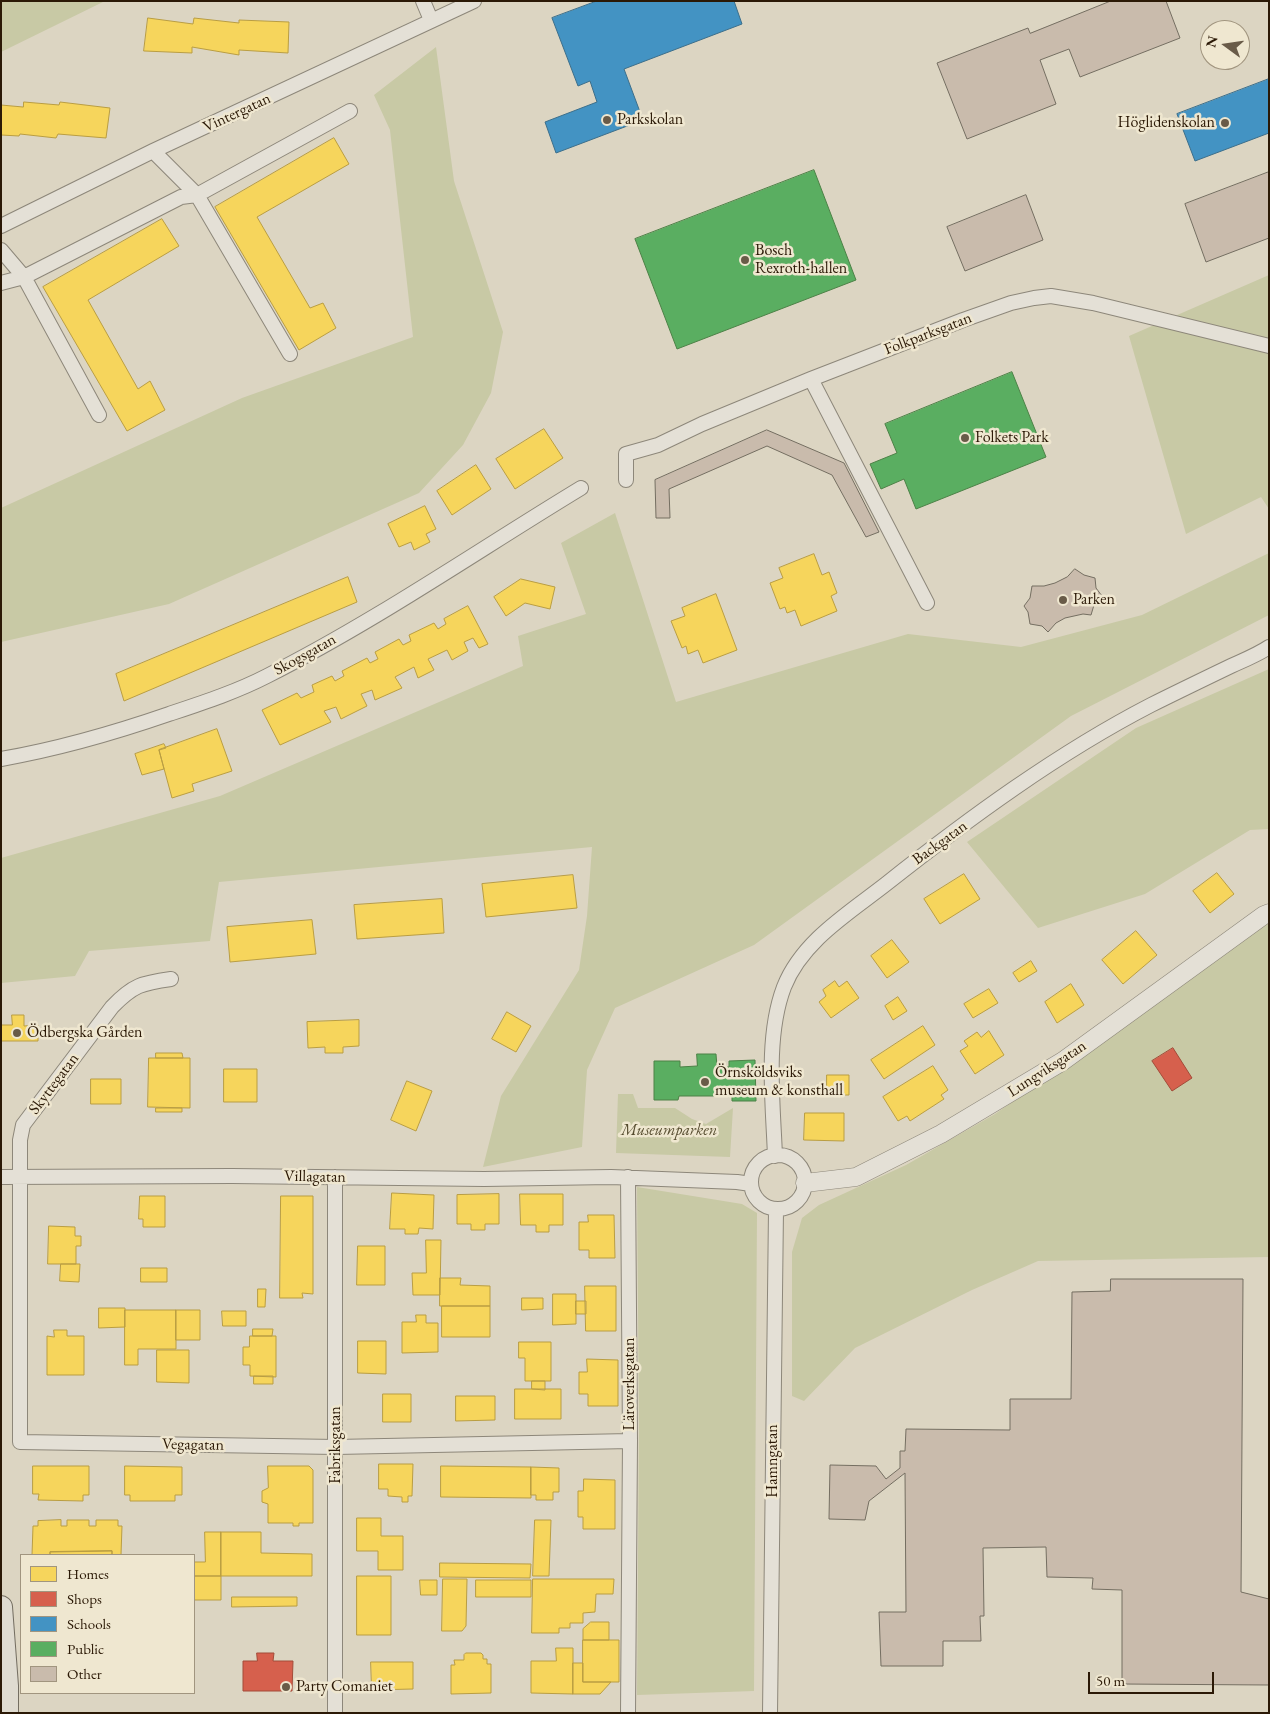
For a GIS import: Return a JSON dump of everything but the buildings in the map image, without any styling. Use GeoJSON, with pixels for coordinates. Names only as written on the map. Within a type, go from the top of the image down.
{"type":"FeatureCollection","features":[{"type":"Feature","properties":{"kind":"highway"},"geometry":{"type":"LineString","coordinates":[[1,1607],[7,1686],[7,1713]]}},
{"type":"Feature","properties":{"kind":"street"},"geometry":{"type":"LineString","coordinates":[[423,1],[431,20]]}},
{"type":"Feature","properties":{"kind":"street","name":"Vintergatan"},"geometry":{"type":"LineString","coordinates":[[1,226],[154,151],[474,1]]}},
{"type":"Feature","properties":{"kind":"street"},"geometry":{"type":"LineString","coordinates":[[1,283],[24,277],[181,197],[197,195],[350,111]]}},
{"type":"Feature","properties":{"kind":"street"},"geometry":{"type":"LineString","coordinates":[[154,151],[197,195],[290,354]]}},
{"type":"Feature","properties":{"kind":"street"},"geometry":{"type":"LineString","coordinates":[[1,250],[24,277],[99,415]]}},
{"type":"Feature","properties":{"kind":"street","name":"Folkparksgatan"},"geometry":{"type":"LineString","coordinates":[[626,480],[626,454],[658,445],[702,424],[810,379],[987,311],[1034,298],[1051,296],[1093,303],[1269,346]]}},
{"type":"Feature","properties":{"kind":"street"},"geometry":{"type":"LineString","coordinates":[[810,379],[927,603]]}},
{"type":"Feature","properties":{"kind":"street","name":"Skogsgatan"},"geometry":{"type":"LineString","coordinates":[[1,759],[85,741],[205,702],[266,677],[382,613],[581,488]]}},
{"type":"Feature","properties":{"kind":"street","name":"Backgatan"},"geometry":{"type":"LineString","coordinates":[[775,1156],[773,1053],[776,1017],[784,987],[798,961],[811,947],[834,924],[936,845],[1058,759],[1150,706],[1269,647]]}},
{"type":"Feature","properties":{"kind":"street","name":"Lungviksgatan"},"geometry":{"type":"LineString","coordinates":[[805,1183],[856,1177],[941,1134],[1063,1061],[1264,915],[1269,914]]}},
{"type":"Feature","properties":{"kind":"street","name":"Skyttegatan"},"geometry":{"type":"LineString","coordinates":[[21,1178],[20,1140],[23,1125],[29,1116],[112,1007],[126,992],[137,985],[171,978]]}},
{"type":"Feature","properties":{"kind":"street"},"geometry":{"type":"LineString","coordinates":[[775,1156],[784,1156],[799,1166],[804,1174],[805,1183],[803,1192],[792,1205],[785,1209],[776,1210],[761,1204],[752,1192],[751,1184],[755,1168],[767,1158],[775,1156]]}},
{"type":"Feature","properties":{"kind":"street","name":"Villagatan"},"geometry":{"type":"LineString","coordinates":[[1,1178],[232,1176],[628,1177]]}},
{"type":"Feature","properties":{"kind":"street","name":"Fabriksgatan"},"geometry":{"type":"LineString","coordinates":[[335,1177],[336,1713]]}},
{"type":"Feature","properties":{"kind":"street"},"geometry":{"type":"LineString","coordinates":[[628,1177],[751,1184]]}},
{"type":"Feature","properties":{"kind":"street","name":"Läroverksgatan"},"geometry":{"type":"LineString","coordinates":[[628,1177],[630,1441],[628,1713]]}},
{"type":"Feature","properties":{"kind":"street","name":"Vegagatan"},"geometry":{"type":"LineString","coordinates":[[21,1178],[20,1442],[336,1447],[630,1441]]}},
{"type":"Feature","properties":{"kind":"street","name":"Hamngatan"},"geometry":{"type":"LineString","coordinates":[[770,1713],[776,1210]]}},
{"type":"Feature","properties":{"kind":"green space"},"geometry":{"type":"Polygon","coordinates":[[[1,1],[105,1],[1,52],[1,1]]]}},
{"type":"Feature","properties":{"kind":"green space"},"geometry":{"type":"Polygon","coordinates":[[[436,47],[454,181],[503,332],[491,393],[463,445],[419,493],[169,604],[1,642],[1,508],[242,398],[413,337],[390,130],[374,95],[436,47]]]}},
{"type":"Feature","properties":{"kind":"green space"},"geometry":{"type":"Polygon","coordinates":[[[1269,275],[1269,509],[1261,497],[1186,534],[1129,336],[1269,275]]]}},
{"type":"Feature","properties":{"kind":"green space"},"geometry":{"type":"Polygon","coordinates":[[[615,513],[676,702],[908,634],[1021,647],[1142,615],[1269,553],[1269,615],[1071,716],[754,945],[615,1008],[587,1070],[582,1147],[483,1167],[501,1096],[579,970],[587,916],[592,847],[219,882],[210,941],[89,951],[75,976],[1,983],[1,858],[220,796],[523,666],[518,636],[586,614],[561,543],[615,513]]]}},
{"type":"Feature","properties":{"kind":"green space"},"geometry":{"type":"Polygon","coordinates":[[[1269,669],[1269,829],[1250,830],[1145,894],[1038,928],[967,842],[1136,728],[1269,669]]]}},
{"type":"Feature","properties":{"kind":"green space"},"geometry":{"type":"Polygon","coordinates":[[[1269,919],[1269,1257],[1038,1261],[972,1290],[855,1348],[804,1401],[792,1396],[792,1252],[802,1218],[819,1205],[906,1165],[995,1114],[1168,993],[1269,919]]]}},
{"type":"Feature","properties":{"kind":"green space","name":"Museumparken"},"geometry":{"type":"Polygon","coordinates":[[[618,1094],[633,1094],[638,1108],[675,1108],[692,1119],[706,1124],[733,1108],[730,1157],[616,1153],[618,1094]]]}},
{"type":"Feature","properties":{"kind":"green space"},"geometry":{"type":"Polygon","coordinates":[[[637,1187],[742,1204],[757,1213],[754,1691],[637,1695],[639,1425],[637,1187]]]}},
{"type":"Feature","properties":{"kind":"place","name":"Parkskolan"},"geometry":{"type":"Point","coordinates":[607,120]}},
{"type":"Feature","properties":{"kind":"place","name":"Höglidenskolan"},"geometry":{"type":"Point","coordinates":[1225,123]}},
{"type":"Feature","properties":{"kind":"place","name":"Bosch Rexroth-hallen"},"geometry":{"type":"Point","coordinates":[745,260]}},
{"type":"Feature","properties":{"kind":"place","name":"Folkets Park"},"geometry":{"type":"Point","coordinates":[965,438]}},
{"type":"Feature","properties":{"kind":"place","name":"Parken"},"geometry":{"type":"Point","coordinates":[1063,600]}},
{"type":"Feature","properties":{"kind":"place","name":"Ödbergska Gården"},"geometry":{"type":"Point","coordinates":[17,1033]}},
{"type":"Feature","properties":{"kind":"place","name":"Örnsköldsviks museum & konsthall"},"geometry":{"type":"Point","coordinates":[705,1082]}},
{"type":"Feature","properties":{"kind":"place","name":"Party Comaniet"},"geometry":{"type":"Point","coordinates":[286,1687]}}]}
